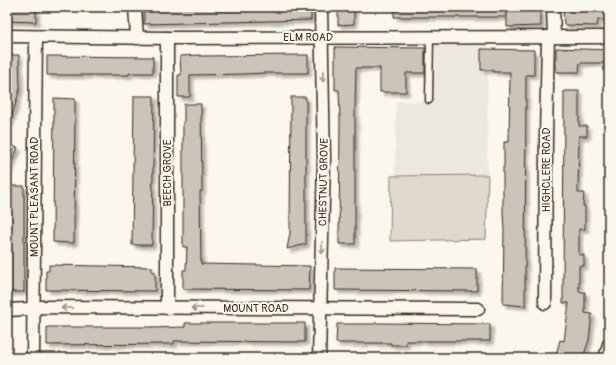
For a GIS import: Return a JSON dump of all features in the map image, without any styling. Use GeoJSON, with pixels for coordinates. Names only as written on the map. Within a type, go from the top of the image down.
{"type":"FeatureCollection","features":[{"type":"Feature","properties":{"kind":"street"},"geometry":{"type":"LineString","coordinates":[[135,7],[137,38]]}},
{"type":"Feature","properties":{"kind":"street","name":"CHESTNUT GROVE"},"geometry":{"type":"LineString","coordinates":[[319,358],[324,160],[323,37],[321,7]]}},
{"type":"Feature","properties":{"kind":"street","name":"HIGHCLERE ROAD"},"geometry":{"type":"LineString","coordinates":[[545,303],[553,7]]}},
{"type":"Feature","properties":{"kind":"street","name":"ELM ROAD"},"geometry":{"type":"LineString","coordinates":[[7,36],[137,38],[609,37]]}},
{"type":"Feature","properties":{"kind":"street","name":"MOUNT PLEASANT ROAD"},"geometry":{"type":"LineString","coordinates":[[33,358],[36,37]]}},
{"type":"Feature","properties":{"kind":"street","name":"BEECH GROVE"},"geometry":{"type":"LineString","coordinates":[[167,38],[167,308]]}},
{"type":"Feature","properties":{"kind":"street","name":"MOUNT ROAD"},"geometry":{"type":"LineString","coordinates":[[7,310],[34,308],[478,309]]}},
{"type":"Feature","properties":{"kind":"street"},"geometry":{"type":"LineString","coordinates":[[605,358],[609,344]]}},
{"type":"Feature","properties":{"kind":"lane"},"geometry":{"type":"LineString","coordinates":[[429,100],[430,37]]}},
{"type":"Feature","properties":{"kind":"shaded area"},"geometry":{"type":"Polygon","coordinates":[[[435,44],[488,44],[487,241],[394,239],[396,101],[434,102],[435,44]]]}},
{"type":"Feature","properties":{"kind":"shaded area"},"geometry":{"type":"Polygon","coordinates":[[[488,175],[486,239],[390,241],[391,176],[488,175]]]}},
{"type":"Feature","properties":{"kind":"building"},"geometry":{"type":"Polygon","coordinates":[[[7,7],[36,7],[36,22],[7,21],[7,7]]]}},
{"type":"Feature","properties":{"kind":"building"},"geometry":{"type":"Polygon","coordinates":[[[144,7],[311,7],[311,20],[144,24],[144,7]]]}},
{"type":"Feature","properties":{"kind":"building"},"geometry":{"type":"Polygon","coordinates":[[[338,7],[354,7],[354,24],[338,25],[338,7]]]}},
{"type":"Feature","properties":{"kind":"building"},"geometry":{"type":"Polygon","coordinates":[[[394,7],[505,7],[506,17],[394,17],[394,7]]]}},
{"type":"Feature","properties":{"kind":"building"},"geometry":{"type":"Polygon","coordinates":[[[597,7],[609,7],[609,20],[598,20],[597,26],[564,25],[563,9],[597,9],[597,7]]]}},
{"type":"Feature","properties":{"kind":"building"},"geometry":{"type":"Polygon","coordinates":[[[507,11],[541,11],[541,26],[507,27],[507,11]]]}},
{"type":"Feature","properties":{"kind":"building"},"geometry":{"type":"Polygon","coordinates":[[[335,47],[425,48],[425,73],[406,73],[406,92],[380,92],[380,68],[356,68],[355,244],[339,244],[340,118],[339,90],[335,90],[335,47]]]}},
{"type":"Feature","properties":{"kind":"building"},"geometry":{"type":"Polygon","coordinates":[[[556,48],[609,50],[609,63],[580,63],[579,72],[556,72],[556,48]]]}},
{"type":"Feature","properties":{"kind":"building"},"geometry":{"type":"Polygon","coordinates":[[[481,49],[534,50],[534,75],[526,75],[525,306],[503,304],[503,167],[504,142],[509,142],[510,72],[481,70],[481,49]]]}},
{"type":"Feature","properties":{"kind":"building"},"geometry":{"type":"Polygon","coordinates":[[[7,55],[19,55],[20,88],[10,123],[7,123],[7,55]]]}},
{"type":"Feature","properties":{"kind":"building"},"geometry":{"type":"Polygon","coordinates":[[[308,55],[308,73],[190,75],[190,97],[178,97],[178,75],[181,75],[180,56],[308,55]]]}},
{"type":"Feature","properties":{"kind":"building"},"geometry":{"type":"Polygon","coordinates":[[[47,56],[153,57],[153,73],[129,73],[129,75],[47,75],[47,56]]]}},
{"type":"Feature","properties":{"kind":"building"},"geometry":{"type":"Polygon","coordinates":[[[564,91],[579,91],[579,126],[587,126],[587,136],[579,136],[578,193],[584,193],[583,206],[585,206],[585,229],[579,229],[579,255],[584,255],[584,266],[579,266],[579,292],[585,292],[585,313],[592,314],[589,340],[583,358],[555,358],[560,340],[564,341],[569,303],[563,303],[564,91]]]}},
{"type":"Feature","properties":{"kind":"building"},"geometry":{"type":"Polygon","coordinates":[[[134,96],[154,96],[152,245],[132,245],[134,96]]]}},
{"type":"Feature","properties":{"kind":"building"},"geometry":{"type":"Polygon","coordinates":[[[291,97],[306,97],[306,244],[287,249],[290,233],[291,97]]]}},
{"type":"Feature","properties":{"kind":"building"},"geometry":{"type":"Polygon","coordinates":[[[54,98],[75,99],[74,243],[53,242],[54,98]]]}},
{"type":"Feature","properties":{"kind":"building"},"geometry":{"type":"Polygon","coordinates":[[[184,104],[201,104],[201,264],[310,266],[309,290],[183,289],[183,270],[186,270],[187,247],[183,247],[184,104]]]}},
{"type":"Feature","properties":{"kind":"building"},"geometry":{"type":"Polygon","coordinates":[[[7,144],[18,148],[7,173],[7,144]]]}},
{"type":"Feature","properties":{"kind":"building"},"geometry":{"type":"Polygon","coordinates":[[[7,186],[24,186],[24,292],[7,292],[7,186]]]}},
{"type":"Feature","properties":{"kind":"building"},"geometry":{"type":"Polygon","coordinates":[[[49,265],[152,267],[152,272],[155,272],[155,291],[46,290],[46,271],[49,271],[49,265]]]}},
{"type":"Feature","properties":{"kind":"building"},"geometry":{"type":"Polygon","coordinates":[[[335,268],[477,269],[477,291],[335,290],[335,268]]]}},
{"type":"Feature","properties":{"kind":"building"},"geometry":{"type":"Polygon","coordinates":[[[185,323],[305,323],[305,342],[174,341],[174,344],[47,345],[47,327],[152,328],[185,327],[185,323]]]}},
{"type":"Feature","properties":{"kind":"building"},"geometry":{"type":"Polygon","coordinates":[[[337,324],[490,324],[490,341],[406,341],[406,345],[391,345],[391,343],[336,343],[337,324]]]}}]}
